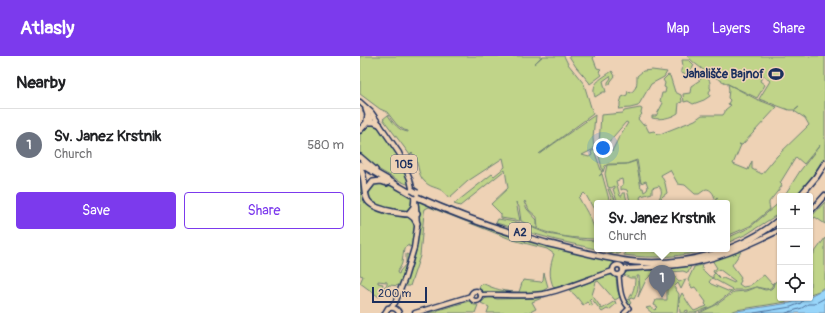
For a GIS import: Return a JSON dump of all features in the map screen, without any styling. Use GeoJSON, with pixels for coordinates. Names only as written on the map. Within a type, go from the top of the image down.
{"type":"FeatureCollection","features":[{"type":"Feature","properties":{"kind":"highway"},"geometry":{"type":"LineString","coordinates":[[360,130],[367,121],[368,115],[366,110]]}},
{"type":"Feature","properties":{"kind":"highway"},"geometry":{"type":"LineString","coordinates":[[360,126],[373,116]]}},
{"type":"Feature","properties":{"kind":"highway"},"geometry":{"type":"LineString","coordinates":[[367,121],[379,124]]}},
{"type":"Feature","properties":{"kind":"highway"},"geometry":{"type":"LineString","coordinates":[[360,157],[375,170]]}},
{"type":"Feature","properties":{"kind":"highway","name":"A2"},"geometry":{"type":"LineString","coordinates":[[360,161],[415,194]]}},
{"type":"Feature","properties":{"kind":"highway"},"geometry":{"type":"LineString","coordinates":[[803,193],[825,163]]}},
{"type":"Feature","properties":{"kind":"highway","name":"A2"},"geometry":{"type":"LineString","coordinates":[[360,164],[396,186],[459,211],[533,236],[600,254],[644,261],[686,260],[717,252]]}},
{"type":"Feature","properties":{"kind":"highway"},"geometry":{"type":"LineString","coordinates":[[360,168],[364,178],[368,202],[375,207],[388,210],[417,213]]}},
{"type":"Feature","properties":{"kind":"highway"},"geometry":{"type":"LineString","coordinates":[[806,193],[825,169]]}},
{"type":"Feature","properties":{"kind":"highway"},"geometry":{"type":"LineString","coordinates":[[366,196],[367,188],[373,182],[382,181],[396,186]]}},
{"type":"Feature","properties":{"kind":"highway"},"geometry":{"type":"LineString","coordinates":[[407,213],[414,207],[415,194]]}},
{"type":"Feature","properties":{"kind":"highway"},"geometry":{"type":"LineString","coordinates":[[407,213],[413,217],[417,223]]}},
{"type":"Feature","properties":{"kind":"highway"},"geometry":{"type":"LineString","coordinates":[[730,245],[760,230],[777,217]]}},
{"type":"Feature","properties":{"kind":"highway","name":"A2"},"geometry":{"type":"LineString","coordinates":[[730,248],[760,233],[777,221]]}},
{"type":"Feature","properties":{"kind":"highway","name":"A2"},"geometry":{"type":"LineString","coordinates":[[644,261],[676,258],[707,252]]}},
{"type":"Feature","properties":{"kind":"main road"},"geometry":{"type":"LineString","coordinates":[[360,102],[373,116]]}},
{"type":"Feature","properties":{"kind":"main road"},"geometry":{"type":"LineString","coordinates":[[360,102],[373,116]]}},
{"type":"Feature","properties":{"kind":"main road","name":"105"},"geometry":{"type":"LineString","coordinates":[[373,116],[389,136],[403,161],[415,194],[417,213],[416,240],[412,259],[395,302],[384,312]]}},
{"type":"Feature","properties":{"kind":"main road"},"geometry":{"type":"LineString","coordinates":[[813,209],[825,195]]}},
{"type":"Feature","properties":{"kind":"main road"},"geometry":{"type":"LineString","coordinates":[[614,271],[614,266],[617,265],[621,266],[623,269],[679,265],[705,260],[728,253],[777,231]]}},
{"type":"Feature","properties":{"kind":"main road"},"geometry":{"type":"LineString","coordinates":[[614,271],[615,274],[619,275],[622,273],[623,269]]}},
{"type":"Feature","properties":{"kind":"main road"},"geometry":{"type":"LineString","coordinates":[[415,313],[472,296],[472,293],[476,291],[481,295],[524,296],[543,294],[614,271]]}},
{"type":"Feature","properties":{"kind":"main road","name":"105"},"geometry":{"type":"LineString","coordinates":[[395,302],[398,312]]}},
{"type":"Feature","properties":{"kind":"main road","name":"105"},"geometry":{"type":"LineString","coordinates":[[390,308],[398,312]]}},
{"type":"Feature","properties":{"kind":"street"},"geometry":{"type":"LineString","coordinates":[[619,275],[621,296],[628,308],[624,313]]}},
{"type":"Feature","properties":{"kind":"green space"},"geometry":{"type":"Polygon","coordinates":[[[360,56],[542,56],[534,64],[543,56],[564,56],[568,64],[584,84],[593,114],[539,154],[595,115],[593,138],[594,149],[582,155],[589,157],[592,155],[591,152],[594,150],[602,173],[599,176],[602,174],[609,200],[594,200],[594,210],[584,193],[579,198],[592,222],[594,239],[566,237],[538,229],[537,217],[529,210],[525,201],[524,202],[527,209],[537,220],[537,229],[521,221],[519,207],[516,202],[520,221],[501,218],[501,214],[491,204],[508,188],[505,170],[460,206],[454,204],[492,174],[494,176],[505,167],[503,158],[468,181],[449,198],[443,191],[431,186],[422,179],[414,156],[412,153],[410,155],[383,119],[388,115],[394,124],[399,128],[408,131],[397,125],[387,112],[380,109],[360,94],[360,56]]]}},
{"type":"Feature","properties":{"kind":"green space"},"geometry":{"type":"Polygon","coordinates":[[[569,56],[595,56],[593,58],[597,68],[601,69],[599,71],[602,75],[590,84],[569,56]]]}},
{"type":"Feature","properties":{"kind":"green space"},"geometry":{"type":"Polygon","coordinates":[[[687,56],[825,56],[825,161],[800,193],[786,193],[800,171],[820,145],[804,164],[796,157],[780,183],[782,185],[781,187],[769,202],[770,209],[750,226],[730,235],[730,200],[715,200],[718,198],[715,199],[712,192],[708,189],[699,194],[695,194],[685,185],[678,184],[670,170],[661,175],[665,183],[667,193],[659,200],[661,192],[659,186],[652,188],[652,193],[641,196],[641,200],[630,200],[627,190],[621,190],[621,186],[623,185],[622,179],[616,181],[620,196],[622,196],[622,193],[625,193],[627,200],[617,200],[613,189],[615,186],[611,188],[608,187],[605,174],[607,165],[627,164],[636,161],[641,188],[643,188],[644,192],[648,187],[646,181],[641,183],[637,160],[626,164],[608,164],[605,166],[603,172],[596,144],[599,144],[601,115],[623,113],[624,111],[640,108],[642,109],[642,114],[638,119],[643,125],[645,124],[649,132],[654,131],[657,134],[660,134],[695,120],[702,115],[723,115],[725,110],[731,105],[728,104],[730,100],[728,98],[728,84],[711,75],[687,56]],[[763,75],[760,81],[765,85],[757,98],[729,85],[756,99],[777,107],[742,145],[739,144],[741,145],[733,164],[748,170],[752,161],[752,169],[762,174],[777,156],[809,125],[805,118],[794,111],[799,107],[795,110],[789,110],[759,99],[770,81],[763,75]],[[626,122],[607,144],[612,151],[628,123],[626,122]]]}},
{"type":"Feature","properties":{"kind":"green space"},"geometry":{"type":"Polygon","coordinates":[[[682,60],[689,60],[694,65],[692,69],[685,74],[681,73],[683,66],[682,60]]]}},
{"type":"Feature","properties":{"kind":"green space"},"geometry":{"type":"Polygon","coordinates":[[[652,70],[667,72],[664,77],[651,84],[638,106],[618,109],[620,107],[622,97],[627,95],[628,91],[630,93],[635,88],[637,84],[637,76],[643,71],[652,70]]]}},
{"type":"Feature","properties":{"kind":"green space"},"geometry":{"type":"Polygon","coordinates":[[[612,71],[615,76],[610,84],[608,85],[611,78],[610,76],[603,81],[606,92],[603,92],[595,97],[594,88],[596,84],[601,78],[612,71]]]}},
{"type":"Feature","properties":{"kind":"green space"},"geometry":{"type":"Polygon","coordinates":[[[703,72],[710,81],[710,96],[693,104],[688,101],[684,102],[683,94],[690,93],[691,86],[700,80],[703,72]]]}},
{"type":"Feature","properties":{"kind":"green space"},"geometry":{"type":"Polygon","coordinates":[[[668,75],[670,76],[675,92],[681,95],[682,102],[679,103],[678,113],[665,118],[652,118],[652,116],[656,116],[663,103],[660,101],[662,93],[665,93],[666,88],[664,87],[665,83],[663,80],[668,75]]]}},
{"type":"Feature","properties":{"kind":"green space"},"geometry":{"type":"Polygon","coordinates":[[[368,123],[378,124],[398,154],[410,185],[384,172],[360,155],[360,132],[368,123]]]}},
{"type":"Feature","properties":{"kind":"green space"},"geometry":{"type":"Polygon","coordinates":[[[360,170],[369,205],[411,216],[415,223],[412,246],[409,247],[409,245],[404,248],[402,263],[397,273],[399,274],[406,264],[406,254],[410,256],[400,286],[389,285],[384,290],[383,289],[387,285],[387,282],[378,281],[378,283],[383,284],[381,290],[383,291],[379,297],[360,283],[363,276],[360,275],[360,170]]]}},
{"type":"Feature","properties":{"kind":"green space"},"geometry":{"type":"Polygon","coordinates":[[[372,183],[385,183],[413,198],[413,207],[408,211],[385,208],[372,203],[368,193],[372,183]]]}},
{"type":"Feature","properties":{"kind":"green space"},"geometry":{"type":"Polygon","coordinates":[[[608,189],[610,189],[615,200],[612,200],[608,189]]]}},
{"type":"Feature","properties":{"kind":"green space"},"geometry":{"type":"Polygon","coordinates":[[[416,199],[453,215],[617,261],[609,270],[596,273],[590,278],[567,286],[554,288],[550,271],[554,254],[547,249],[513,240],[429,207],[425,209],[424,213],[420,256],[410,286],[404,286],[412,265],[417,243],[419,221],[416,199]]]}},
{"type":"Feature","properties":{"kind":"green space"},"geometry":{"type":"Polygon","coordinates":[[[825,202],[825,224],[815,217],[813,219],[813,215],[825,202]]]}},
{"type":"Feature","properties":{"kind":"green space"},"geometry":{"type":"Polygon","coordinates":[[[777,205],[777,215],[747,234],[730,242],[730,237],[749,228],[777,205]]]}},
{"type":"Feature","properties":{"kind":"green space"},"geometry":{"type":"Polygon","coordinates":[[[498,219],[521,223],[548,234],[594,241],[594,249],[556,240],[496,223],[498,219]]]}},
{"type":"Feature","properties":{"kind":"green space"},"geometry":{"type":"Polygon","coordinates":[[[825,238],[825,286],[819,291],[813,293],[813,265],[813,255],[825,238]]]}},
{"type":"Feature","properties":{"kind":"green space"},"geometry":{"type":"Polygon","coordinates":[[[743,249],[732,265],[741,277],[739,284],[743,287],[749,286],[764,275],[772,284],[774,282],[771,288],[766,289],[756,287],[745,290],[734,290],[713,306],[695,313],[686,313],[680,313],[679,299],[682,293],[694,311],[707,306],[705,304],[706,302],[695,287],[692,288],[688,280],[694,267],[701,265],[703,271],[709,276],[713,278],[715,273],[721,279],[723,278],[734,283],[735,281],[719,269],[714,273],[713,271],[717,268],[712,260],[743,249]],[[712,278],[709,282],[730,292],[732,289],[712,278]]]}},
{"type":"Feature","properties":{"kind":"green space"},"geometry":{"type":"Polygon","coordinates":[[[608,252],[620,252],[617,254],[608,252]]]}},
{"type":"Feature","properties":{"kind":"green space"},"geometry":{"type":"Polygon","coordinates":[[[624,252],[700,252],[656,257],[624,255],[624,252]]]}},
{"type":"Feature","properties":{"kind":"green space"},"geometry":{"type":"Polygon","coordinates":[[[691,266],[688,273],[683,271],[671,272],[679,282],[686,279],[681,289],[678,283],[674,287],[679,294],[677,313],[652,313],[646,308],[650,307],[655,310],[658,307],[654,305],[656,300],[667,300],[668,272],[666,271],[650,276],[646,280],[638,297],[640,290],[639,276],[637,276],[638,285],[634,299],[631,298],[629,300],[631,303],[629,305],[625,301],[628,300],[631,295],[635,281],[635,278],[630,278],[624,275],[627,272],[691,266]]]}},
{"type":"Feature","properties":{"kind":"green space"},"geometry":{"type":"Polygon","coordinates":[[[544,273],[548,287],[536,293],[484,293],[479,288],[482,283],[500,290],[519,292],[523,280],[541,282],[543,280],[544,273]]]}},
{"type":"Feature","properties":{"kind":"green space"},"geometry":{"type":"Polygon","coordinates":[[[612,275],[616,279],[620,297],[615,300],[598,281],[596,282],[592,295],[602,309],[615,301],[616,304],[609,310],[607,309],[602,312],[591,298],[589,300],[593,305],[591,306],[587,302],[583,305],[569,290],[606,276],[612,275]]]}},
{"type":"Feature","properties":{"kind":"green space"},"geometry":{"type":"Polygon","coordinates":[[[777,280],[777,301],[788,301],[736,310],[729,313],[699,313],[716,305],[734,292],[746,291],[756,287],[765,290],[771,289],[777,280]]]}},
{"type":"Feature","properties":{"kind":"green space"},"geometry":{"type":"Polygon","coordinates":[[[490,297],[497,299],[542,298],[532,302],[536,309],[528,313],[487,313],[489,307],[481,303],[486,298],[490,297]]]}},
{"type":"Feature","properties":{"kind":"green space"},"geometry":{"type":"Polygon","coordinates":[[[469,301],[474,305],[478,305],[475,313],[428,313],[469,301]]]}},
{"type":"Feature","properties":{"kind":"water"},"geometry":{"type":"Polygon","coordinates":[[[825,288],[825,313],[732,313],[796,301],[813,301],[813,294],[825,288]]]}},
{"type":"Feature","properties":{"kind":"place","name":"Jahališče Bajnof"},"geometry":{"type":"Point","coordinates":[776,74]}},
{"type":"Feature","properties":{"kind":"place","name":"Sv. Janez Krstnik"},"geometry":{"type":"Point","coordinates":[662,298]}}]}
